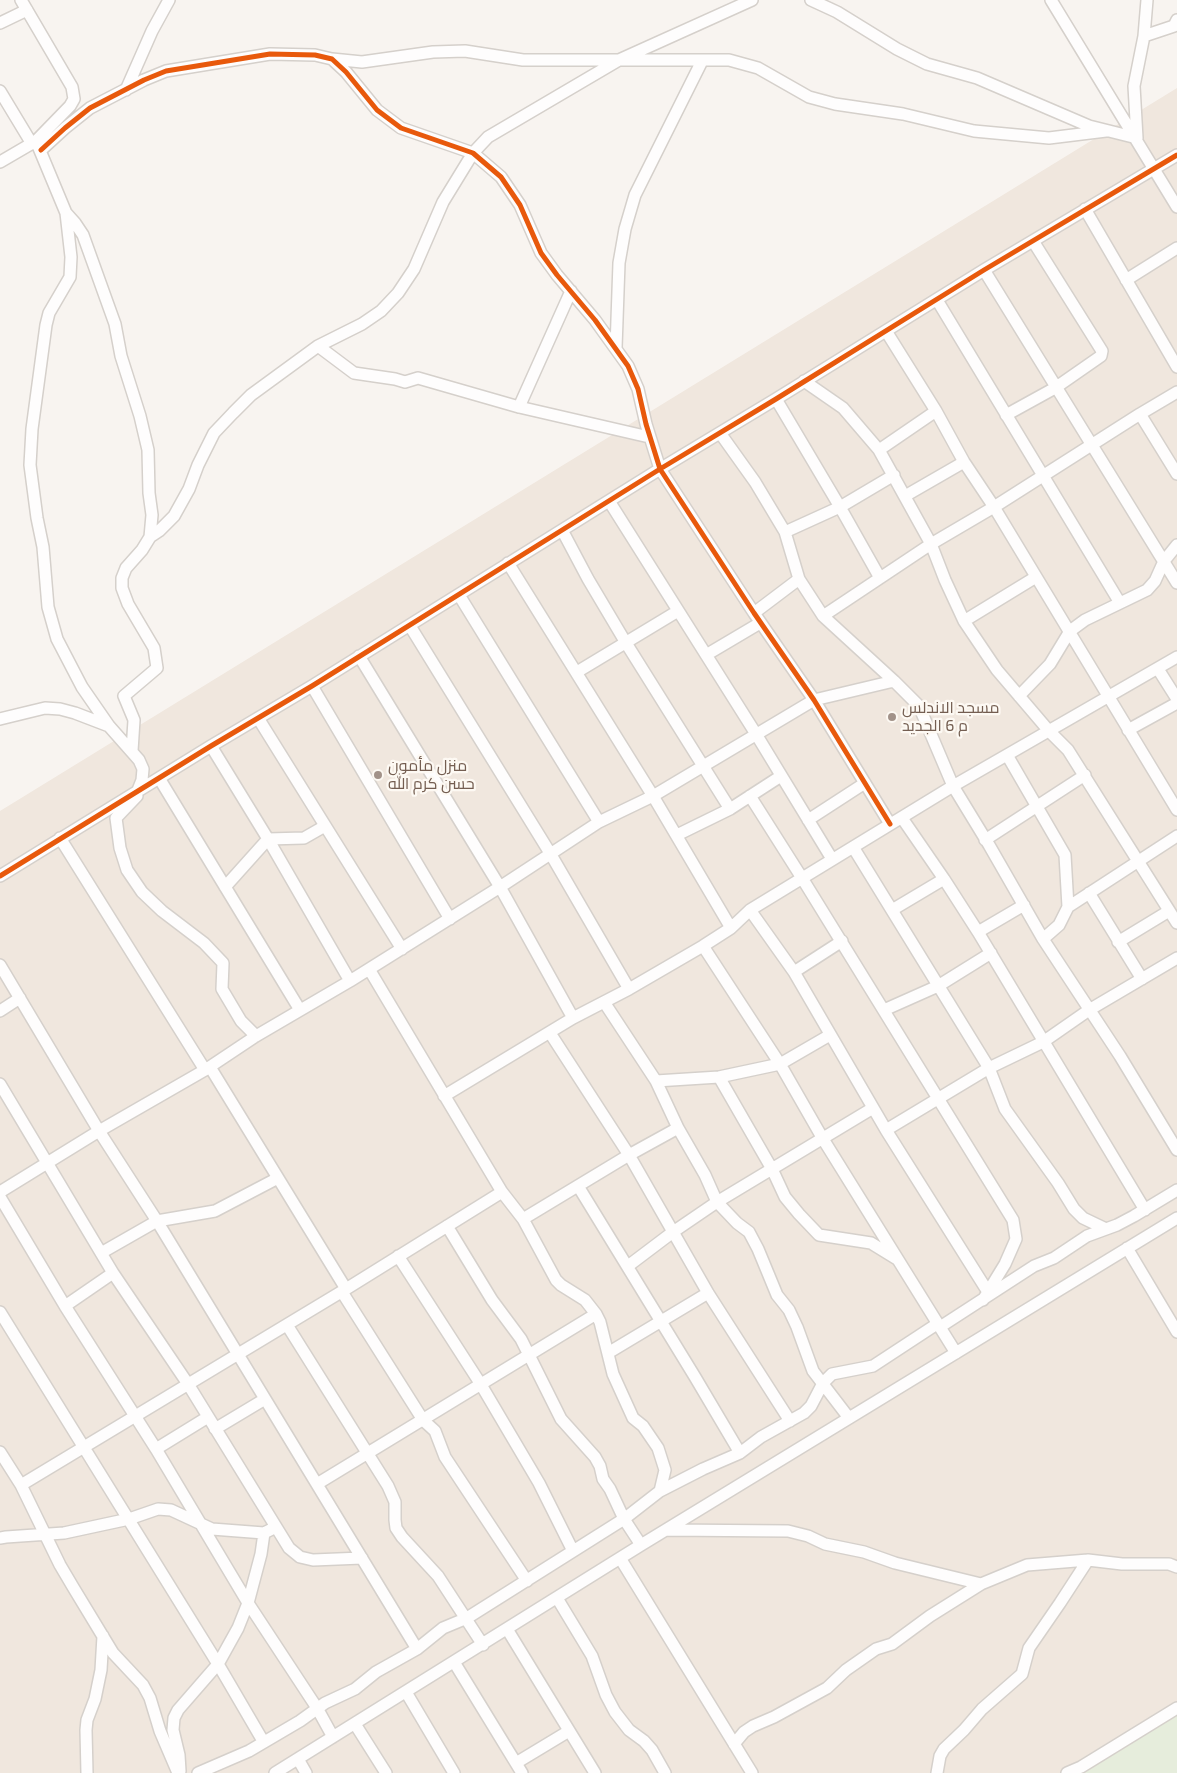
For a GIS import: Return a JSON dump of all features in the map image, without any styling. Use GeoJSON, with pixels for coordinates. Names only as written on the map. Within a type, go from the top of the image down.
{"type":"FeatureCollection","features":[{"type":"Feature","properties":{"kind":"street"},"geometry":{"type":"LineString","coordinates":[[126,90],[152,31],[169,0]]}},
{"type":"Feature","properties":{"kind":"street"},"geometry":{"type":"LineString","coordinates":[[132,750],[134,720],[124,696],[158,668],[154,648],[128,604],[122,588],[122,578],[126,568],[142,550],[150,537],[174,516],[189,489],[198,465],[214,433],[251,395],[318,346],[362,324],[381,311],[398,293],[414,269],[443,202],[473,153],[498,130],[619,60],[752,0]]}},
{"type":"Feature","properties":{"kind":"street"},"geometry":{"type":"LineString","coordinates":[[811,0],[837,12],[897,49],[927,64],[977,78],[1089,126],[1137,138]]}},
{"type":"Feature","properties":{"kind":"street"},"geometry":{"type":"LineString","coordinates":[[1051,0],[1177,206]]}},
{"type":"Feature","properties":{"kind":"street"},"geometry":{"type":"LineString","coordinates":[[1137,138],[1134,86],[1144,36],[1147,0]]}},
{"type":"Feature","properties":{"kind":"street"},"geometry":{"type":"LineString","coordinates":[[0,23],[24,5],[72,86],[74,95],[70,106],[37,145]]}},
{"type":"Feature","properties":{"kind":"street"},"geometry":{"type":"LineString","coordinates":[[1144,36],[1174,26],[1177,20]]}},
{"type":"Feature","properties":{"kind":"street"},"geometry":{"type":"LineString","coordinates":[[0,162],[37,145],[65,128],[90,108],[144,80],[166,71],[270,54],[315,55],[362,62],[433,52],[465,51],[523,60],[729,60],[758,68],[809,97],[835,104],[903,114],[974,131],[1048,138],[1106,131]]}},
{"type":"Feature","properties":{"kind":"street"},"geometry":{"type":"LineString","coordinates":[[332,59],[346,72],[378,110],[400,128],[473,153],[501,177],[520,205],[541,253],[628,366],[638,389],[660,469],[757,618],[814,700],[890,824]]}},
{"type":"Feature","properties":{"kind":"street"},"geometry":{"type":"LineString","coordinates":[[616,348],[619,263],[625,229],[635,195],[702,61]]}},
{"type":"Feature","properties":{"kind":"street"},"geometry":{"type":"LineString","coordinates":[[0,91],[37,145],[66,213],[71,257],[70,277],[49,313],[46,325],[32,429],[30,465],[42,546],[48,607],[57,639],[82,687],[120,741],[132,750],[143,769],[143,788],[116,818],[120,848],[127,870],[142,892],[162,911],[204,943],[223,963],[222,989],[241,1021],[256,1036]]}},
{"type":"Feature","properties":{"kind":"street"},"geometry":{"type":"LineString","coordinates":[[0,876],[410,626],[660,469],[776,400],[804,380],[1177,155]]}},
{"type":"Feature","properties":{"kind":"street"},"geometry":{"type":"LineString","coordinates":[[1085,209],[1126,280],[1172,351],[1177,367]]}},
{"type":"Feature","properties":{"kind":"street"},"geometry":{"type":"LineString","coordinates":[[66,213],[76,223],[83,235],[115,324],[121,356],[140,416],[148,450],[149,494],[152,516],[150,537]]}},
{"type":"Feature","properties":{"kind":"street"},"geometry":{"type":"LineString","coordinates":[[1006,415],[1056,388],[1101,356],[1102,351],[1033,241]]}},
{"type":"Feature","properties":{"kind":"street"},"geometry":{"type":"LineString","coordinates":[[1126,280],[1177,248]]}},
{"type":"Feature","properties":{"kind":"street"},"geometry":{"type":"LineString","coordinates":[[984,270],[1177,583]]}},
{"type":"Feature","properties":{"kind":"street"},"geometry":{"type":"LineString","coordinates":[[519,408],[571,291]]}},
{"type":"Feature","properties":{"kind":"street"},"geometry":{"type":"LineString","coordinates":[[937,300],[1120,604]]}},
{"type":"Feature","properties":{"kind":"street"},"geometry":{"type":"LineString","coordinates":[[886,331],[1177,809]]}},
{"type":"Feature","properties":{"kind":"street"},"geometry":{"type":"LineString","coordinates":[[318,346],[354,373],[405,382],[418,378],[519,408],[650,437]]}},
{"type":"Feature","properties":{"kind":"street"},"geometry":{"type":"LineString","coordinates":[[804,380],[843,408],[880,450],[931,544],[964,621],[997,670],[1048,731],[1068,750],[1177,923]]}},
{"type":"Feature","properties":{"kind":"street"},"geometry":{"type":"LineString","coordinates":[[823,616],[931,544],[994,507],[1091,444],[1177,392]]}},
{"type":"Feature","properties":{"kind":"street"},"geometry":{"type":"LineString","coordinates":[[776,400],[880,578]]}},
{"type":"Feature","properties":{"kind":"street"},"geometry":{"type":"LineString","coordinates":[[880,450],[936,411]]}},
{"type":"Feature","properties":{"kind":"street"},"geometry":{"type":"LineString","coordinates":[[1140,414],[1172,455],[1177,474]]}},
{"type":"Feature","properties":{"kind":"street"},"geometry":{"type":"LineString","coordinates":[[720,433],[755,482],[785,532],[800,579],[823,616],[894,680],[919,706],[953,786],[1043,939],[1120,1056],[1177,1150]]}},
{"type":"Feature","properties":{"kind":"street"},"geometry":{"type":"LineString","coordinates":[[905,496],[964,462]]}},
{"type":"Feature","properties":{"kind":"street"},"geometry":{"type":"LineString","coordinates":[[785,532],[840,507],[894,475]]}},
{"type":"Feature","properties":{"kind":"street"},"geometry":{"type":"LineString","coordinates":[[609,501],[756,734],[832,859]]}},
{"type":"Feature","properties":{"kind":"street"},"geometry":{"type":"LineString","coordinates":[[562,530],[588,579],[626,643],[730,809]]}},
{"type":"Feature","properties":{"kind":"street"},"geometry":{"type":"LineString","coordinates":[[1019,696],[1050,664],[1070,631],[1085,620],[1147,590],[1155,581],[1164,561],[1177,545]]}},
{"type":"Feature","properties":{"kind":"street"},"geometry":{"type":"LineString","coordinates":[[508,563],[653,796],[731,928]]}},
{"type":"Feature","properties":{"kind":"street"},"geometry":{"type":"LineString","coordinates":[[964,621],[1036,577]]}},
{"type":"Feature","properties":{"kind":"street"},"geometry":{"type":"LineString","coordinates":[[706,655],[757,618],[800,579]]}},
{"type":"Feature","properties":{"kind":"street"},"geometry":{"type":"LineString","coordinates":[[459,595],[598,822]]}},
{"type":"Feature","properties":{"kind":"street"},"geometry":{"type":"LineString","coordinates":[[577,672],[678,612]]}},
{"type":"Feature","properties":{"kind":"street"},"geometry":{"type":"LineString","coordinates":[[410,626],[550,853],[629,989]]}},
{"type":"Feature","properties":{"kind":"street"},"geometry":{"type":"LineString","coordinates":[[358,656],[500,887],[573,1018]]}},
{"type":"Feature","properties":{"kind":"street"},"geometry":{"type":"LineString","coordinates":[[444,1096],[573,1018],[629,989],[703,946],[731,928],[750,910],[953,786],[1177,658]]}},
{"type":"Feature","properties":{"kind":"street"},"geometry":{"type":"LineString","coordinates":[[1158,669],[1177,699]]}},
{"type":"Feature","properties":{"kind":"street"},"geometry":{"type":"LineString","coordinates":[[0,1192],[99,1131],[207,1069],[256,1036],[350,981],[500,887],[598,822],[653,796],[814,700],[894,680]]}},
{"type":"Feature","properties":{"kind":"street"},"geometry":{"type":"LineString","coordinates":[[312,686],[450,919]]}},
{"type":"Feature","properties":{"kind":"street"},"geometry":{"type":"LineString","coordinates":[[1128,730],[1177,703]]}},
{"type":"Feature","properties":{"kind":"street"},"geometry":{"type":"LineString","coordinates":[[0,719],[46,708],[75,713],[109,726]]}},
{"type":"Feature","properties":{"kind":"street"},"geometry":{"type":"LineString","coordinates":[[258,718],[402,948]]}},
{"type":"Feature","properties":{"kind":"street"},"geometry":{"type":"LineString","coordinates":[[211,746],[268,839],[350,981]]}},
{"type":"Feature","properties":{"kind":"street"},"geometry":{"type":"LineString","coordinates":[[1007,755],[1065,855],[1068,907],[1060,925],[1043,939]]}},
{"type":"Feature","properties":{"kind":"street"},"geometry":{"type":"LineString","coordinates":[[985,840],[1085,775]]}},
{"type":"Feature","properties":{"kind":"street"},"geometry":{"type":"LineString","coordinates":[[677,836],[730,809],[781,776]]}},
{"type":"Feature","properties":{"kind":"street"},"geometry":{"type":"LineString","coordinates":[[159,778],[300,1010]]}},
{"type":"Feature","properties":{"kind":"street"},"geometry":{"type":"LineString","coordinates":[[808,820],[865,783]]}},
{"type":"Feature","properties":{"kind":"street"},"geometry":{"type":"LineString","coordinates":[[750,796],[1009,1211],[1016,1232],[1016,1239],[1005,1264],[985,1296]]}},
{"type":"Feature","properties":{"kind":"street"},"geometry":{"type":"LineString","coordinates":[[902,818],[978,932],[1145,1210]]}},
{"type":"Feature","properties":{"kind":"street"},"geometry":{"type":"LineString","coordinates":[[225,887],[268,839],[304,838],[325,826]]}},
{"type":"Feature","properties":{"kind":"street"},"geometry":{"type":"LineString","coordinates":[[1068,907],[1177,836]]}},
{"type":"Feature","properties":{"kind":"street"},"geometry":{"type":"LineString","coordinates":[[60,838],[278,1178],[423,1420],[435,1431],[445,1457],[527,1581]]}},
{"type":"Feature","properties":{"kind":"street"},"geometry":{"type":"LineString","coordinates":[[853,846],[988,1068],[1006,1110],[1058,1183],[1074,1209],[1083,1218],[1106,1229]]}},
{"type":"Feature","properties":{"kind":"street"},"geometry":{"type":"LineString","coordinates":[[892,910],[944,879]]}},
{"type":"Feature","properties":{"kind":"street"},"geometry":{"type":"LineString","coordinates":[[1089,893],[1142,979]]}},
{"type":"Feature","properties":{"kind":"street"},"geometry":{"type":"LineString","coordinates":[[978,932],[1024,905]]}},
{"type":"Feature","properties":{"kind":"street"},"geometry":{"type":"LineString","coordinates":[[750,910],[794,972],[985,1296]]}},
{"type":"Feature","properties":{"kind":"street"},"geometry":{"type":"LineString","coordinates":[[1118,942],[1169,911]]}},
{"type":"Feature","properties":{"kind":"street"},"geometry":{"type":"LineString","coordinates":[[794,972],[842,941]]}},
{"type":"Feature","properties":{"kind":"street"},"geometry":{"type":"LineString","coordinates":[[703,946],[780,1064],[823,1139],[956,1353]]}},
{"type":"Feature","properties":{"kind":"street"},"geometry":{"type":"LineString","coordinates":[[884,1010],[938,986],[990,953]]}},
{"type":"Feature","properties":{"kind":"street"},"geometry":{"type":"LineString","coordinates":[[886,1130],[988,1068],[1043,1042],[1089,1010],[1177,958]]}},
{"type":"Feature","properties":{"kind":"street"},"geometry":{"type":"LineString","coordinates":[[0,965],[99,1131],[158,1221],[417,1649]]}},
{"type":"Feature","properties":{"kind":"street"},"geometry":{"type":"LineString","coordinates":[[369,969],[502,1192],[523,1219],[556,1280],[585,1300],[596,1314],[613,1374],[633,1418],[642,1426],[658,1448],[665,1470],[660,1491]]}},
{"type":"Feature","properties":{"kind":"street"},"geometry":{"type":"LineString","coordinates":[[0,1011],[20,998]]}},
{"type":"Feature","properties":{"kind":"street"},"geometry":{"type":"LineString","coordinates":[[604,1002],[656,1081],[678,1128],[705,1176],[717,1202],[726,1213],[749,1232],[758,1248],[777,1295],[789,1310],[797,1327],[813,1371],[849,1418]]}},
{"type":"Feature","properties":{"kind":"street"},"geometry":{"type":"LineString","coordinates":[[550,1033],[629,1155],[708,1293],[790,1421]]}},
{"type":"Feature","properties":{"kind":"street"},"geometry":{"type":"LineString","coordinates":[[656,1081],[719,1077],[780,1064],[830,1035]]}},
{"type":"Feature","properties":{"kind":"street"},"geometry":{"type":"LineString","coordinates":[[719,1077],[772,1169],[785,1197],[799,1214],[820,1235],[870,1244],[898,1260]]}},
{"type":"Feature","properties":{"kind":"street"},"geometry":{"type":"LineString","coordinates":[[0,1084],[113,1274],[188,1384],[289,1548],[300,1557],[313,1560],[362,1558]]}},
{"type":"Feature","properties":{"kind":"street"},"geometry":{"type":"LineString","coordinates":[[628,1266],[672,1232],[717,1202],[873,1108]]}},
{"type":"Feature","properties":{"kind":"street"},"geometry":{"type":"LineString","coordinates":[[523,1219],[629,1155],[678,1128]]}},
{"type":"Feature","properties":{"kind":"street"},"geometry":{"type":"LineString","coordinates":[[101,1253],[158,1221],[215,1211],[278,1178]]}},
{"type":"Feature","properties":{"kind":"street"},"geometry":{"type":"LineString","coordinates":[[578,1186],[740,1452]]}},
{"type":"Feature","properties":{"kind":"street"},"geometry":{"type":"LineString","coordinates":[[198,1773],[242,1754],[282,1732],[317,1708],[355,1689],[376,1672],[417,1649],[443,1628],[467,1618],[624,1519],[660,1491],[740,1452],[761,1437],[790,1421],[809,1409],[823,1383],[832,1374],[873,1366],[1034,1266],[1054,1258],[1087,1236],[1117,1225],[1177,1190]]}},
{"type":"Feature","properties":{"kind":"street"},"geometry":{"type":"LineString","coordinates":[[21,1486],[344,1291],[502,1192]]}},
{"type":"Feature","properties":{"kind":"street"},"geometry":{"type":"LineString","coordinates":[[0,1197],[65,1306],[156,1449],[248,1603],[317,1708],[333,1737]]}},
{"type":"Feature","properties":{"kind":"street"},"geometry":{"type":"LineString","coordinates":[[275,1773],[641,1545],[1177,1218]]}},
{"type":"Feature","properties":{"kind":"street"},"geometry":{"type":"LineString","coordinates":[[447,1226],[480,1283],[530,1355],[561,1419],[584,1444],[600,1466],[603,1479],[610,1489],[624,1519],[641,1545]]}},
{"type":"Feature","properties":{"kind":"street"},"geometry":{"type":"LineString","coordinates":[[1127,1248],[1177,1332]]}},
{"type":"Feature","properties":{"kind":"street"},"geometry":{"type":"LineString","coordinates":[[398,1256],[480,1383],[540,1483],[573,1551]]}},
{"type":"Feature","properties":{"kind":"street"},"geometry":{"type":"LineString","coordinates":[[65,1306],[113,1274]]}},
{"type":"Feature","properties":{"kind":"street"},"geometry":{"type":"LineString","coordinates":[[608,1354],[708,1293]]}},
{"type":"Feature","properties":{"kind":"street"},"geometry":{"type":"LineString","coordinates":[[0,1314],[129,1519],[263,1741]]}},
{"type":"Feature","properties":{"kind":"street"},"geometry":{"type":"LineString","coordinates":[[317,1484],[596,1314]]}},
{"type":"Feature","properties":{"kind":"street"},"geometry":{"type":"LineString","coordinates":[[287,1325],[393,1496],[396,1528],[438,1576],[483,1645]]}},
{"type":"Feature","properties":{"kind":"street"},"geometry":{"type":"LineString","coordinates":[[216,1429],[265,1399]]}},
{"type":"Feature","properties":{"kind":"street"},"geometry":{"type":"LineString","coordinates":[[156,1449],[208,1418]]}},
{"type":"Feature","properties":{"kind":"street"},"geometry":{"type":"LineString","coordinates":[[0,1452],[21,1486],[60,1565],[103,1636],[113,1652],[143,1685],[150,1698],[160,1731],[179,1773]]}},
{"type":"Feature","properties":{"kind":"street"},"geometry":{"type":"LineString","coordinates":[[0,1475],[10,1468]]}},
{"type":"Feature","properties":{"kind":"street"},"geometry":{"type":"LineString","coordinates":[[0,1538],[64,1533],[129,1519],[158,1509],[171,1510],[212,1529],[264,1533],[276,1527]]}},
{"type":"Feature","properties":{"kind":"street"},"geometry":{"type":"LineString","coordinates":[[666,1530],[788,1531],[808,1536],[825,1544],[864,1552],[895,1563],[981,1584]]}},
{"type":"Feature","properties":{"kind":"street"},"geometry":{"type":"LineString","coordinates":[[179,1773],[179,1755],[173,1730],[174,1718],[178,1710],[218,1664],[238,1628],[248,1603],[261,1554],[264,1533]]}},
{"type":"Feature","properties":{"kind":"street"},"geometry":{"type":"LineString","coordinates":[[620,1558],[752,1773]]}},
{"type":"Feature","properties":{"kind":"street"},"geometry":{"type":"LineString","coordinates":[[937,1773],[940,1756],[944,1749],[982,1709],[1022,1674],[1029,1648],[1088,1560]]}},
{"type":"Feature","properties":{"kind":"street"},"geometry":{"type":"LineString","coordinates":[[734,1744],[752,1726],[774,1718],[827,1688],[846,1670],[876,1649],[892,1644],[930,1616],[981,1584],[1027,1565],[1088,1560],[1122,1564],[1169,1564],[1177,1566]]}},
{"type":"Feature","properties":{"kind":"street"},"geometry":{"type":"LineString","coordinates":[[557,1598],[592,1656],[606,1695],[615,1712],[629,1730],[644,1741],[652,1750],[665,1773]]}},
{"type":"Feature","properties":{"kind":"street"},"geometry":{"type":"LineString","coordinates":[[507,1629],[595,1773]]}},
{"type":"Feature","properties":{"kind":"street"},"geometry":{"type":"LineString","coordinates":[[88,1773],[87,1720],[95,1699],[101,1670],[103,1636]]}},
{"type":"Feature","properties":{"kind":"street"},"geometry":{"type":"LineString","coordinates":[[454,1662],[519,1768],[569,1731]]}},
{"type":"Feature","properties":{"kind":"street"},"geometry":{"type":"LineString","coordinates":[[406,1692],[454,1773]]}},
{"type":"Feature","properties":{"kind":"street"},"geometry":{"type":"LineString","coordinates":[[1067,1773],[1081,1767],[1177,1708]]}},
{"type":"Feature","properties":{"kind":"street"},"geometry":{"type":"LineString","coordinates":[[355,1724],[386,1773]]}},
{"type":"Feature","properties":{"kind":"street"},"geometry":{"type":"LineString","coordinates":[[298,1759],[306,1773]]}},
{"type":"Feature","properties":{"kind":"shaded area"},"geometry":{"type":"Polygon","coordinates":[[[1177,88],[1177,1773],[0,1773],[0,811],[1177,88]]]}},
{"type":"Feature","properties":{"kind":"green space"},"geometry":{"type":"Polygon","coordinates":[[[1177,1714],[1177,1773],[1080,1773],[1177,1714]]]}},
{"type":"Feature","properties":{"kind":"cycle path"},"geometry":{"type":"LineString","coordinates":[[41,150],[90,108],[144,80],[166,71],[270,54],[315,55],[332,59],[346,72],[377,110],[401,128],[473,153],[501,177],[520,205],[541,253],[595,320],[628,366],[638,389],[646,424],[660,469],[754,613],[814,700],[890,824]]}},
{"type":"Feature","properties":{"kind":"cycle path"},"geometry":{"type":"LineString","coordinates":[[0,876],[312,686],[984,270],[1177,155]]}},
{"type":"Feature","properties":{"kind":"place","name":"مسجد الاندلس م 6 الجديد"},"geometry":{"type":"Point","coordinates":[892,717]}},
{"type":"Feature","properties":{"kind":"place","name":"منزل مأمون حسن كرم الله"},"geometry":{"type":"Point","coordinates":[378,775]}}]}
